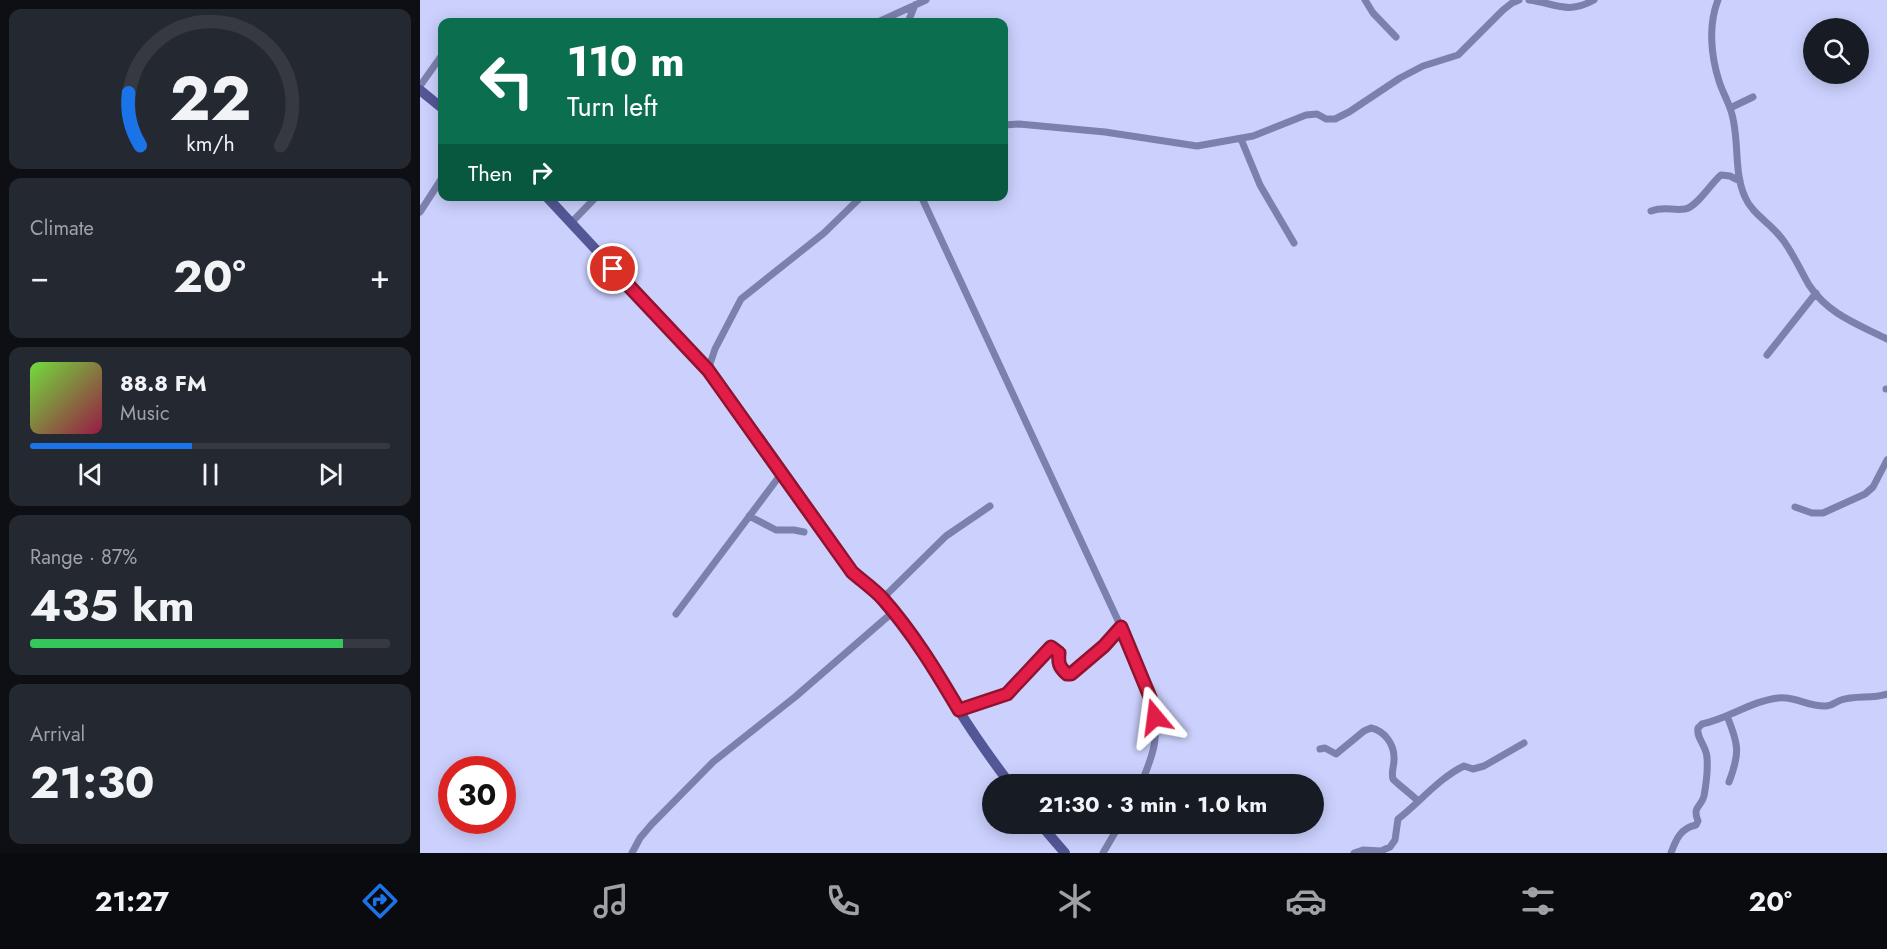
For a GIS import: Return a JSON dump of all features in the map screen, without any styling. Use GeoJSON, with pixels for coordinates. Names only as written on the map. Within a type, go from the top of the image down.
{"type":"FeatureCollection","features":[{"type":"Feature","properties":{"kind":"street"},"geometry":{"type":"LineString","coordinates":[[886,18],[926,0]]}},
{"type":"Feature","properties":{"kind":"street"},"geometry":{"type":"LineString","coordinates":[[1365,0],[1373,13],[1396,37]]}},
{"type":"Feature","properties":{"kind":"street"},"geometry":{"type":"LineString","coordinates":[[1008,125],[1105,132],[1197,146],[1241,139],[1306,116],[1317,114],[1326,119],[1342,116],[1400,78],[1423,66],[1458,55],[1503,10],[1519,0]]}},
{"type":"Feature","properties":{"kind":"street"},"geometry":{"type":"LineString","coordinates":[[1529,0],[1551,6],[1572,8],[1594,0]]}},
{"type":"Feature","properties":{"kind":"street"},"geometry":{"type":"LineString","coordinates":[[1718,0],[1712,20],[1713,49],[1719,81],[1735,124],[1740,180],[1745,197],[1780,236],[1815,293],[1831,310],[1887,339]]}},
{"type":"Feature","properties":{"kind":"street"},"geometry":{"type":"LineString","coordinates":[[910,18],[916,3]]}},
{"type":"Feature","properties":{"kind":"street"},"geometry":{"type":"LineString","coordinates":[[438,61],[420,88],[438,104]]}},
{"type":"Feature","properties":{"kind":"street"},"geometry":{"type":"LineString","coordinates":[[1730,108],[1753,97]]}},
{"type":"Feature","properties":{"kind":"street"},"geometry":{"type":"LineString","coordinates":[[1241,139],[1260,185],[1294,243]]}},
{"type":"Feature","properties":{"kind":"street"},"geometry":{"type":"LineString","coordinates":[[1651,212],[1661,208],[1689,207],[1721,175],[1740,180]]}},
{"type":"Feature","properties":{"kind":"street"},"geometry":{"type":"LineString","coordinates":[[420,212],[438,184]]}},
{"type":"Feature","properties":{"kind":"street"},"geometry":{"type":"LineString","coordinates":[[551,201],[708,370],[852,572],[882,599],[906,626],[1003,774]]}},
{"type":"Feature","properties":{"kind":"street"},"geometry":{"type":"LineString","coordinates":[[571,223],[592,201]]}},
{"type":"Feature","properties":{"kind":"street"},"geometry":{"type":"LineString","coordinates":[[708,370],[715,349],[741,299],[824,233],[857,201]]}},
{"type":"Feature","properties":{"kind":"street"},"geometry":{"type":"LineString","coordinates":[[923,201],[1121,627],[1150,697],[1155,717],[1155,741],[1144,774]]}},
{"type":"Feature","properties":{"kind":"street"},"geometry":{"type":"LineString","coordinates":[[1767,355],[1815,293]]}},
{"type":"Feature","properties":{"kind":"street"},"geometry":{"type":"LineString","coordinates":[[1795,507],[1819,514],[1865,494],[1873,487],[1887,460]]}},
{"type":"Feature","properties":{"kind":"street"},"geometry":{"type":"LineString","coordinates":[[676,614],[780,474]]}},
{"type":"Feature","properties":{"kind":"street"},"geometry":{"type":"LineString","coordinates":[[882,599],[946,536],[990,506]]}},
{"type":"Feature","properties":{"kind":"street"},"geometry":{"type":"LineString","coordinates":[[749,516],[776,530],[804,532]]}},
{"type":"Feature","properties":{"kind":"street"},"geometry":{"type":"LineString","coordinates":[[632,853],[640,838],[651,825],[713,762],[795,697],[893,612]]}},
{"type":"Feature","properties":{"kind":"street"},"geometry":{"type":"LineString","coordinates":[[959,710],[1007,694],[1051,647],[1059,653],[1058,664],[1062,670],[1071,674],[1104,646],[1121,627]]}},
{"type":"Feature","properties":{"kind":"street"},"geometry":{"type":"LineString","coordinates":[[1671,853],[1684,829],[1698,824],[1696,812],[1704,795],[1708,765],[1707,751],[1697,733],[1702,724],[1777,698],[1795,698],[1823,706],[1832,705],[1841,700],[1877,698],[1887,694]]}},
{"type":"Feature","properties":{"kind":"street"},"geometry":{"type":"LineString","coordinates":[[1727,716],[1737,743],[1737,758],[1729,782]]}},
{"type":"Feature","properties":{"kind":"street"},"geometry":{"type":"LineString","coordinates":[[1320,749],[1325,748],[1336,754],[1364,731],[1371,728],[1379,730],[1392,746],[1395,759],[1392,776],[1395,782],[1410,792],[1418,801]]}},
{"type":"Feature","properties":{"kind":"street"},"geometry":{"type":"LineString","coordinates":[[1354,853],[1363,850],[1381,851],[1390,847],[1395,840],[1398,819],[1462,766],[1473,769],[1484,765],[1524,743]]}},
{"type":"Feature","properties":{"kind":"street"},"geometry":{"type":"LineString","coordinates":[[1049,834],[1065,853]]}},
{"type":"Feature","properties":{"kind":"street"},"geometry":{"type":"LineString","coordinates":[[1102,853],[1114,834]]}},
{"type":"Feature","properties":{"kind":"route"},"geometry":{"type":"LineString","coordinates":[[613,269],[708,370],[852,572],[882,599],[906,626],[959,710],[1007,694],[1051,647],[1059,653],[1058,664],[1062,670],[1067,674],[1075,672],[1121,627],[1150,697],[1155,717]]}}]}
